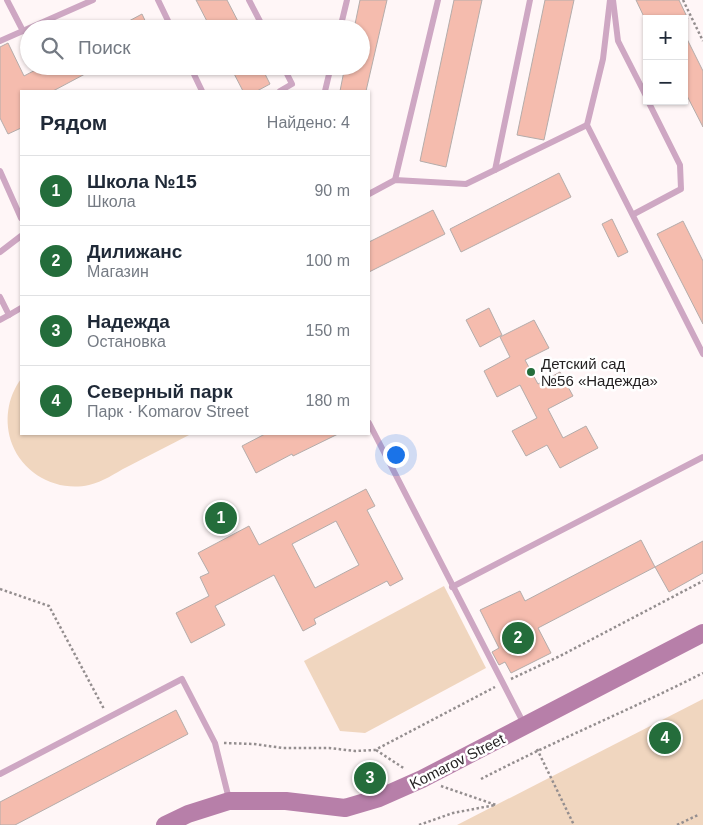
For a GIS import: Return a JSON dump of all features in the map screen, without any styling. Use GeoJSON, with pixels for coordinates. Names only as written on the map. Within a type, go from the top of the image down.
{"type":"FeatureCollection","features":[{"type":"Feature","properties":{"kind":"street","name":"Komarov Street"},"geometry":{"type":"LineString","coordinates":[[165,825],[188,814],[229,801],[286,801],[346,808],[379,798],[422,779],[703,632]]}},
{"type":"Feature","properties":{"kind":"lane"},"geometry":{"type":"LineString","coordinates":[[7,0],[20,25]]}},
{"type":"Feature","properties":{"kind":"lane"},"geometry":{"type":"LineString","coordinates":[[48,20],[93,0]]}},
{"type":"Feature","properties":{"kind":"lane"},"geometry":{"type":"LineString","coordinates":[[158,0],[168,20]]}},
{"type":"Feature","properties":{"kind":"lane"},"geometry":{"type":"LineString","coordinates":[[249,0],[259,20]]}},
{"type":"Feature","properties":{"kind":"lane"},"geometry":{"type":"LineString","coordinates":[[342,20],[347,0]]}},
{"type":"Feature","properties":{"kind":"lane"},"geometry":{"type":"LineString","coordinates":[[395,180],[438,0]]}},
{"type":"Feature","properties":{"kind":"lane"},"geometry":{"type":"LineString","coordinates":[[495,170],[530,0]]}},
{"type":"Feature","properties":{"kind":"lane"},"geometry":{"type":"LineString","coordinates":[[611,0],[618,41],[643,90]]}},
{"type":"Feature","properties":{"kind":"lane"},"geometry":{"type":"LineString","coordinates":[[611,0],[603,59],[587,125],[634,214],[703,354]]}},
{"type":"Feature","properties":{"kind":"lane"},"geometry":{"type":"LineString","coordinates":[[0,42],[20,32]]}},
{"type":"Feature","properties":{"kind":"lane"},"geometry":{"type":"LineString","coordinates":[[194,75],[202,90]]}},
{"type":"Feature","properties":{"kind":"lane"},"geometry":{"type":"LineString","coordinates":[[282,90],[292,84],[288,75]]}},
{"type":"Feature","properties":{"kind":"lane"},"geometry":{"type":"LineString","coordinates":[[326,90],[329,75]]}},
{"type":"Feature","properties":{"kind":"lane"},"geometry":{"type":"LineString","coordinates":[[634,214],[681,189],[680,164],[650,105]]}},
{"type":"Feature","properties":{"kind":"lane"},"geometry":{"type":"LineString","coordinates":[[370,193],[395,180],[466,184],[587,125]]}},
{"type":"Feature","properties":{"kind":"lane"},"geometry":{"type":"LineString","coordinates":[[0,171],[20,216]]}},
{"type":"Feature","properties":{"kind":"lane"},"geometry":{"type":"LineString","coordinates":[[0,252],[20,237]]}},
{"type":"Feature","properties":{"kind":"lane"},"geometry":{"type":"LineString","coordinates":[[0,297],[9,315]]}},
{"type":"Feature","properties":{"kind":"lane"},"geometry":{"type":"LineString","coordinates":[[0,320],[20,309]]}},
{"type":"Feature","properties":{"kind":"lane"},"geometry":{"type":"LineString","coordinates":[[370,425],[525,726]]}},
{"type":"Feature","properties":{"kind":"lane"},"geometry":{"type":"LineString","coordinates":[[452,587],[703,457]]}},
{"type":"Feature","properties":{"kind":"lane"},"geometry":{"type":"LineString","coordinates":[[0,774],[182,679],[215,743],[229,801]]}},
{"type":"Feature","properties":{"kind":"path"},"geometry":{"type":"LineString","coordinates":[[683,0],[703,41]]}},
{"type":"Feature","properties":{"kind":"path"},"geometry":{"type":"LineString","coordinates":[[215,743],[254,744],[283,748],[375,750],[703,581]]}},
{"type":"Feature","properties":{"kind":"path"},"geometry":{"type":"LineString","coordinates":[[0,588],[49,606],[108,718]]}},
{"type":"Feature","properties":{"kind":"path"},"geometry":{"type":"LineString","coordinates":[[481,779],[538,749],[703,674]]}},
{"type":"Feature","properties":{"kind":"path"},"geometry":{"type":"LineString","coordinates":[[538,749],[574,825]]}},
{"type":"Feature","properties":{"kind":"path"},"geometry":{"type":"LineString","coordinates":[[419,825],[453,813],[496,805]]}},
{"type":"Feature","properties":{"kind":"path"},"geometry":{"type":"LineString","coordinates":[[677,825],[698,815]]}},
{"type":"Feature","properties":{"kind":"shaded area"},"geometry":{"type":"Polygon","coordinates":[[[20,380],[20,435],[189,435],[94,484],[77,487],[54,483],[43,479],[33,472],[17,455],[12,444],[8,427],[8,410],[16,386],[20,380]]]}},
{"type":"Feature","properties":{"kind":"shaded area"},"geometry":{"type":"Polygon","coordinates":[[[444,586],[486,668],[365,733],[340,731],[304,661],[444,586]]]}},
{"type":"Feature","properties":{"kind":"shaded area"},"geometry":{"type":"Polygon","coordinates":[[[703,699],[703,825],[457,825],[703,699]]]}},
{"type":"Feature","properties":{"kind":"building"},"geometry":{"type":"Polygon","coordinates":[[[196,0],[227,0],[237,20],[206,20],[196,0]]]}},
{"type":"Feature","properties":{"kind":"building"},"geometry":{"type":"Polygon","coordinates":[[[360,0],[387,0],[370,74],[370,20],[356,20],[360,0]]]}},
{"type":"Feature","properties":{"kind":"building"},"geometry":{"type":"Polygon","coordinates":[[[454,0],[482,0],[446,167],[420,161],[454,0]]]}},
{"type":"Feature","properties":{"kind":"building"},"geometry":{"type":"Polygon","coordinates":[[[545,0],[574,0],[544,140],[517,135],[545,0]]]}},
{"type":"Feature","properties":{"kind":"building"},"geometry":{"type":"Polygon","coordinates":[[[636,0],[679,0],[686,15],[643,15],[636,0]]]}},
{"type":"Feature","properties":{"kind":"building"},"geometry":{"type":"Polygon","coordinates":[[[142,14],[145,20],[131,20],[142,14]]]}},
{"type":"Feature","properties":{"kind":"building"},"geometry":{"type":"Polygon","coordinates":[[[688,41],[703,71],[703,127],[688,98],[688,41]]]}},
{"type":"Feature","properties":{"kind":"building"},"geometry":{"type":"Polygon","coordinates":[[[8,43],[20,68],[20,75],[83,75],[55,90],[20,90],[20,128],[8,134],[0,118],[0,47],[8,43]]]}},
{"type":"Feature","properties":{"kind":"building"},"geometry":{"type":"Polygon","coordinates":[[[235,75],[266,75],[270,84],[259,90],[242,90],[235,75]]]}},
{"type":"Feature","properties":{"kind":"building"},"geometry":{"type":"Polygon","coordinates":[[[343,75],[370,75],[366,90],[340,90],[343,75]]]}},
{"type":"Feature","properties":{"kind":"building"},"geometry":{"type":"Polygon","coordinates":[[[559,173],[571,197],[461,252],[450,229],[559,173]]]}},
{"type":"Feature","properties":{"kind":"building"},"geometry":{"type":"Polygon","coordinates":[[[433,210],[445,234],[370,272],[370,242],[433,210]]]}},
{"type":"Feature","properties":{"kind":"building"},"geometry":{"type":"Polygon","coordinates":[[[612,219],[628,252],[618,257],[602,224],[612,219]]]}},
{"type":"Feature","properties":{"kind":"building"},"geometry":{"type":"Polygon","coordinates":[[[683,221],[703,261],[703,324],[657,234],[683,221]]]}},
{"type":"Feature","properties":{"kind":"building"},"geometry":{"type":"Polygon","coordinates":[[[489,308],[502,335],[480,347],[466,320],[489,308]]]}},
{"type":"Feature","properties":{"kind":"building"},"geometry":{"type":"Polygon","coordinates":[[[534,320],[549,348],[525,360],[538,384],[560,372],[573,396],[548,409],[563,438],[586,426],[598,448],[560,468],[547,445],[526,456],[512,431],[537,418],[520,385],[497,397],[484,371],[510,357],[500,337],[534,320]]]}},
{"type":"Feature","properties":{"kind":"building"},"geometry":{"type":"Polygon","coordinates":[[[263,435],[336,435],[293,456],[292,454],[256,473],[242,446],[263,435]]]}},
{"type":"Feature","properties":{"kind":"building"},"geometry":{"type":"Polygon","coordinates":[[[366,489],[375,506],[367,510],[403,579],[390,586],[387,581],[314,619],[316,624],[303,631],[274,575],[215,606],[225,625],[191,643],[176,613],[209,596],[200,577],[209,573],[198,553],[249,526],[259,545],[366,489]],[[336,521],[292,544],[315,588],[359,565],[336,521]]]}},
{"type":"Feature","properties":{"kind":"building"},"geometry":{"type":"Polygon","coordinates":[[[641,540],[655,567],[538,628],[551,653],[511,673],[505,662],[499,665],[492,652],[499,648],[480,610],[520,591],[525,601],[641,540]]]}},
{"type":"Feature","properties":{"kind":"building"},"geometry":{"type":"Polygon","coordinates":[[[703,541],[703,573],[669,592],[655,567],[703,541]]]}},
{"type":"Feature","properties":{"kind":"building"},"geometry":{"type":"Polygon","coordinates":[[[176,710],[188,734],[15,825],[0,825],[0,802],[176,710]]]}},
{"type":"Feature","properties":{"kind":"place","name":"Детский сад №56 «Надежда»"},"geometry":{"type":"Point","coordinates":[531,372]}},
{"type":"Feature","properties":{"kind":"place","name":"Школа №15"},"geometry":{"type":"Point","coordinates":[221,518]}},
{"type":"Feature","properties":{"kind":"place","name":"Дилижанс"},"geometry":{"type":"Point","coordinates":[518,638]}},
{"type":"Feature","properties":{"kind":"place","name":"Северный парк"},"geometry":{"type":"Point","coordinates":[665,738]}},
{"type":"Feature","properties":{"kind":"place","name":"Надежда"},"geometry":{"type":"Point","coordinates":[370,778]}}]}
